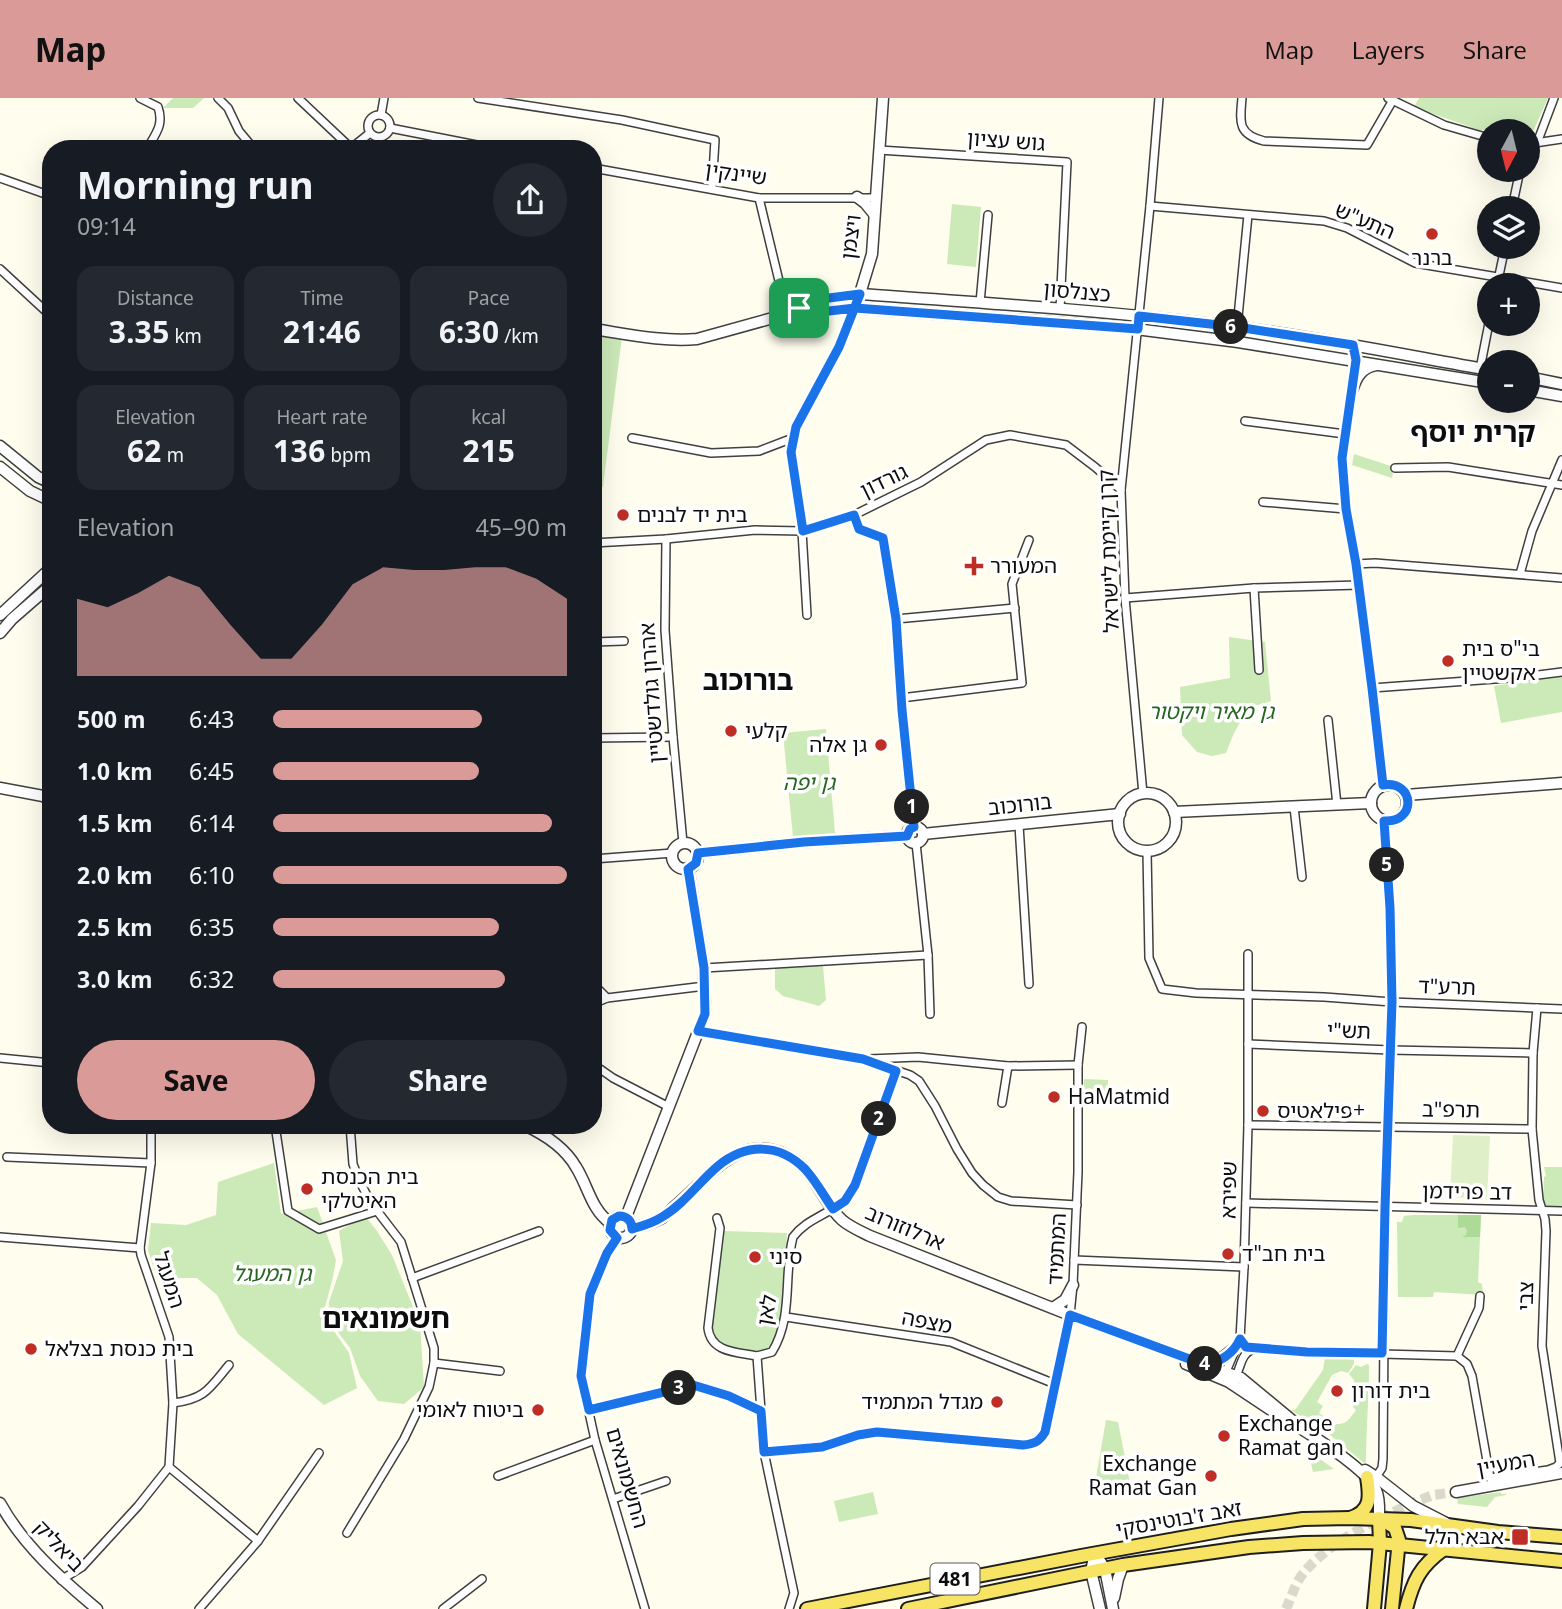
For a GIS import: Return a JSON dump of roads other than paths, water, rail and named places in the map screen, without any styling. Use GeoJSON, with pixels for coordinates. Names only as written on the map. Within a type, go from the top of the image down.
{"type":"FeatureCollection","features":[{"type":"Feature","properties":{"kind":"main road"},"geometry":{"type":"LineString","coordinates":[[1350,1518],[1361,1513],[1366,1507],[1372,1477]]}},
{"type":"Feature","properties":{"kind":"main road"},"geometry":{"type":"LineString","coordinates":[[1374,1609],[1380,1543],[1379,1518]]}},
{"type":"Feature","properties":{"kind":"main road"},"geometry":{"type":"LineString","coordinates":[[1379,1518],[1395,1528],[1399,1544],[1392,1609]]}},
{"type":"Feature","properties":{"kind":"main road","name":"זאב ז'בוטינסקי"},"geometry":{"type":"LineString","coordinates":[[813,1609],[1095,1553],[1294,1520],[1411,1520],[1498,1532],[1562,1537]]}},
{"type":"Feature","properties":{"kind":"main road","name":"זאב ז'בוטינסקי"},"geometry":{"type":"LineString","coordinates":[[908,1609],[1123,1565],[1249,1547],[1303,1543],[1399,1544],[1562,1561]]}},
{"type":"Feature","properties":{"kind":"main road"},"geometry":{"type":"LineString","coordinates":[[1406,1609],[1414,1581],[1426,1563],[1444,1549]]}},
{"type":"Feature","properties":{"kind":"street"},"geometry":{"type":"LineString","coordinates":[[140,98],[158,107],[161,124],[152,140]]}},
{"type":"Feature","properties":{"kind":"street"},"geometry":{"type":"LineString","coordinates":[[218,98],[228,108],[246,140]]}},
{"type":"Feature","properties":{"kind":"street"},"geometry":{"type":"LineString","coordinates":[[298,98],[343,140]]}},
{"type":"Feature","properties":{"kind":"street"},"geometry":{"type":"LineString","coordinates":[[381,116],[384,98]]}},
{"type":"Feature","properties":{"kind":"street"},"geometry":{"type":"LineString","coordinates":[[478,98],[622,120],[715,140],[712,189]]}},
{"type":"Feature","properties":{"kind":"street","name":"ויצמן"},"geometry":{"type":"LineString","coordinates":[[807,615],[803,531],[791,452],[793,438],[796,427],[839,347],[872,254],[883,98]]}},
{"type":"Feature","properties":{"kind":"street","name":"קרן קיימת לישראל"},"geometry":{"type":"LineString","coordinates":[[1143,794],[1125,598],[1121,490],[1159,98]]}},
{"type":"Feature","properties":{"kind":"street"},"geometry":{"type":"LineString","coordinates":[[1242,98],[1241,127],[1253,138],[1264,141],[1367,145],[1390,99],[1444,125],[1477,135]]}},
{"type":"Feature","properties":{"kind":"street"},"geometry":{"type":"LineString","coordinates":[[1540,135],[1554,98]]}},
{"type":"Feature","properties":{"kind":"street"},"geometry":{"type":"LineString","coordinates":[[381,116],[389,121],[390,128],[386,135],[376,137],[370,133],[368,127],[373,117],[381,116]]}},
{"type":"Feature","properties":{"kind":"street"},"geometry":{"type":"LineString","coordinates":[[390,128],[451,140]]}},
{"type":"Feature","properties":{"kind":"street"},"geometry":{"type":"LineString","coordinates":[[361,140],[370,133]]}},
{"type":"Feature","properties":{"kind":"street"},"geometry":{"type":"LineString","coordinates":[[1540,143],[1562,139]]}},
{"type":"Feature","properties":{"kind":"street","name":"גוש עציון"},"geometry":{"type":"LineString","coordinates":[[879,150],[1068,162],[1060,309]]}},
{"type":"Feature","properties":{"kind":"street","name":"שיינקין"},"geometry":{"type":"LineString","coordinates":[[602,170],[759,198],[874,198]]}},
{"type":"Feature","properties":{"kind":"street"},"geometry":{"type":"LineString","coordinates":[[0,178],[42,193]]}},
{"type":"Feature","properties":{"kind":"street"},"geometry":{"type":"LineString","coordinates":[[857,197],[874,214]]}},
{"type":"Feature","properties":{"kind":"street"},"geometry":{"type":"LineString","coordinates":[[759,198],[787,314]]}},
{"type":"Feature","properties":{"kind":"street","name":"התע\"ש"},"geometry":{"type":"LineString","coordinates":[[1150,206],[1335,223],[1415,264],[1477,277]]}},
{"type":"Feature","properties":{"kind":"street"},"geometry":{"type":"LineString","coordinates":[[980,303],[988,215]]}},
{"type":"Feature","properties":{"kind":"street"},"geometry":{"type":"LineString","coordinates":[[1237,327],[1248,215]]}},
{"type":"Feature","properties":{"kind":"street"},"geometry":{"type":"LineString","coordinates":[[0,269],[42,308]]}},
{"type":"Feature","properties":{"kind":"street","name":"התע\"ש"},"geometry":{"type":"LineString","coordinates":[[1540,286],[1562,288]]}},
{"type":"Feature","properties":{"kind":"street","name":"כצנלסון"},"geometry":{"type":"LineString","coordinates":[[602,330],[681,341],[707,337],[787,314],[829,298],[860,294],[1060,309],[1237,327],[1477,368]]}},
{"type":"Feature","properties":{"kind":"street","name":"כצנלסון"},"geometry":{"type":"LineString","coordinates":[[787,314],[855,308],[1138,329],[1356,360],[1477,381]]}},
{"type":"Feature","properties":{"kind":"street"},"geometry":{"type":"LineString","coordinates":[[1353,345],[1356,360],[1342,458],[1346,509],[1359,585],[1383,785]]}},
{"type":"Feature","properties":{"kind":"street"},"geometry":{"type":"LineString","coordinates":[[1353,388],[1363,370],[1382,365]]}},
{"type":"Feature","properties":{"kind":"street"},"geometry":{"type":"LineString","coordinates":[[1540,379],[1562,384]]}},
{"type":"Feature","properties":{"kind":"street"},"geometry":{"type":"LineString","coordinates":[[1540,392],[1562,396]]}},
{"type":"Feature","properties":{"kind":"street"},"geometry":{"type":"LineString","coordinates":[[1245,421],[1345,434]]}},
{"type":"Feature","properties":{"kind":"street","name":"גורדון"},"geometry":{"type":"LineString","coordinates":[[602,543],[755,530],[803,531],[854,515],[921,482],[986,440],[1010,435],[1066,445],[1121,490]]}},
{"type":"Feature","properties":{"kind":"street"},"geometry":{"type":"LineString","coordinates":[[632,439],[711,453],[759,451],[793,438]]}},
{"type":"Feature","properties":{"kind":"street"},"geometry":{"type":"LineString","coordinates":[[0,446],[42,479]]}},
{"type":"Feature","properties":{"kind":"street"},"geometry":{"type":"LineString","coordinates":[[1520,574],[1532,531],[1562,460]]}},
{"type":"Feature","properties":{"kind":"street"},"geometry":{"type":"LineString","coordinates":[[0,467],[30,491],[42,497]]}},
{"type":"Feature","properties":{"kind":"street"},"geometry":{"type":"LineString","coordinates":[[1395,468],[1448,467],[1562,485]]}},
{"type":"Feature","properties":{"kind":"street"},"geometry":{"type":"LineString","coordinates":[[1263,502],[1346,509]]}},
{"type":"Feature","properties":{"kind":"street"},"geometry":{"type":"LineString","coordinates":[[854,515],[859,529],[883,538],[896,619],[914,827]]}},
{"type":"Feature","properties":{"kind":"street","name":"אהרון גולדשטיין"},"geometry":{"type":"LineString","coordinates":[[666,539],[665,630],[683,843]]}},
{"type":"Feature","properties":{"kind":"street"},"geometry":{"type":"LineString","coordinates":[[901,698],[1022,683],[1012,584],[1030,540]]}},
{"type":"Feature","properties":{"kind":"street"},"geometry":{"type":"LineString","coordinates":[[1356,564],[1375,563],[1562,578]]}},
{"type":"Feature","properties":{"kind":"street"},"geometry":{"type":"LineString","coordinates":[[0,615],[42,576]]}},
{"type":"Feature","properties":{"kind":"street"},"geometry":{"type":"LineString","coordinates":[[1125,598],[1254,588],[1359,585]]}},
{"type":"Feature","properties":{"kind":"street"},"geometry":{"type":"LineString","coordinates":[[1254,588],[1259,670]]}},
{"type":"Feature","properties":{"kind":"street"},"geometry":{"type":"LineString","coordinates":[[0,633],[42,593]]}},
{"type":"Feature","properties":{"kind":"street"},"geometry":{"type":"LineString","coordinates":[[896,619],[1015,608]]}},
{"type":"Feature","properties":{"kind":"street"},"geometry":{"type":"LineString","coordinates":[[602,642],[624,641]]}},
{"type":"Feature","properties":{"kind":"street"},"geometry":{"type":"LineString","coordinates":[[1372,688],[1562,672]]}},
{"type":"Feature","properties":{"kind":"street"},"geometry":{"type":"LineString","coordinates":[[1328,720],[1337,805]]}},
{"type":"Feature","properties":{"kind":"street"},"geometry":{"type":"LineString","coordinates":[[602,738],[673,737]]}},
{"type":"Feature","properties":{"kind":"street"},"geometry":{"type":"LineString","coordinates":[[1406,795],[1562,783]]}},
{"type":"Feature","properties":{"kind":"street"},"geometry":{"type":"LineString","coordinates":[[1383,785],[1396,785],[1406,795],[1407,808],[1400,818],[1384,821],[1376,815],[1371,803],[1373,794],[1383,785]]}},
{"type":"Feature","properties":{"kind":"street"},"geometry":{"type":"LineString","coordinates":[[0,788],[42,796]]}},
{"type":"Feature","properties":{"kind":"street"},"geometry":{"type":"LineString","coordinates":[[0,794],[42,800]]}},
{"type":"Feature","properties":{"kind":"street"},"geometry":{"type":"LineString","coordinates":[[1143,794],[1153,794],[1162,797],[1174,812],[1175,830],[1171,839],[1156,850],[1138,850],[1124,839],[1119,823],[1120,814],[1128,801],[1143,794]]}},
{"type":"Feature","properties":{"kind":"street"},"geometry":{"type":"LineString","coordinates":[[1174,812],[1371,803]]}},
{"type":"Feature","properties":{"kind":"street"},"geometry":{"type":"LineString","coordinates":[[1294,807],[1302,877]]}},
{"type":"Feature","properties":{"kind":"street","name":"בורוכוב"},"geometry":{"type":"LineString","coordinates":[[923,834],[1120,814]]}},
{"type":"Feature","properties":{"kind":"street"},"geometry":{"type":"LineString","coordinates":[[1379,1518],[1378,1498],[1372,1477],[1382,1468],[1385,1208],[1392,1002],[1390,908],[1384,821]]}},
{"type":"Feature","properties":{"kind":"street"},"geometry":{"type":"LineString","coordinates":[[1019,825],[1028,984]]}},
{"type":"Feature","properties":{"kind":"street"},"geometry":{"type":"LineString","coordinates":[[914,827],[919,828],[923,834],[922,839],[916,843]]}},
{"type":"Feature","properties":{"kind":"street"},"geometry":{"type":"LineString","coordinates":[[907,836],[914,827]]}},
{"type":"Feature","properties":{"kind":"street"},"geometry":{"type":"LineString","coordinates":[[907,836],[911,842],[916,843]]}},
{"type":"Feature","properties":{"kind":"street"},"geometry":{"type":"LineString","coordinates":[[698,853],[804,842],[907,836]]}},
{"type":"Feature","properties":{"kind":"street"},"geometry":{"type":"LineString","coordinates":[[683,843],[694,846],[698,853],[696,863],[688,869],[676,865],[672,857],[676,846],[683,843]]}},
{"type":"Feature","properties":{"kind":"street"},"geometry":{"type":"LineString","coordinates":[[916,843],[928,955],[930,1014]]}},
{"type":"Feature","properties":{"kind":"street"},"geometry":{"type":"LineString","coordinates":[[1147,851],[1149,958],[1162,989],[1247,994]]}},
{"type":"Feature","properties":{"kind":"street"},"geometry":{"type":"LineString","coordinates":[[602,858],[673,853]]}},
{"type":"Feature","properties":{"kind":"street"},"geometry":{"type":"LineString","coordinates":[[626,1217],[705,1014],[704,968],[688,869]]}},
{"type":"Feature","properties":{"kind":"street","name":"שפירא"},"geometry":{"type":"LineString","coordinates":[[1230,1377],[1238,1342],[1244,1268],[1248,1125],[1248,954]]}},
{"type":"Feature","properties":{"kind":"street"},"geometry":{"type":"LineString","coordinates":[[704,968],[928,955]]}},
{"type":"Feature","properties":{"kind":"street"},"geometry":{"type":"LineString","coordinates":[[602,1000],[705,986]]}},
{"type":"Feature","properties":{"kind":"street"},"geometry":{"type":"LineString","coordinates":[[602,993],[607,998]]}},
{"type":"Feature","properties":{"kind":"street","name":"תרע\"ד"},"geometry":{"type":"LineString","coordinates":[[1247,994],[1562,1009]]}},
{"type":"Feature","properties":{"kind":"street"},"geometry":{"type":"LineString","coordinates":[[1532,1129],[1536,1008]]}},
{"type":"Feature","properties":{"kind":"street","name":"המתמיד"},"geometry":{"type":"LineString","coordinates":[[764,1452],[822,1447],[858,1435],[877,1432],[1023,1445],[1034,1444],[1040,1439],[1045,1432],[1070,1315],[1077,1205],[1078,1065],[1082,1027]]}},
{"type":"Feature","properties":{"kind":"street"},"geometry":{"type":"LineString","coordinates":[[698,1031],[863,1059],[910,1074],[919,1081],[935,1106],[948,1134],[972,1173],[998,1197],[1011,1201],[1077,1205]]}},
{"type":"Feature","properties":{"kind":"street","name":"תש\"י"},"geometry":{"type":"LineString","coordinates":[[1248,1044],[1533,1053]]}},
{"type":"Feature","properties":{"kind":"street"},"geometry":{"type":"LineString","coordinates":[[863,1059],[918,1057],[1007,1066],[1078,1065]]}},
{"type":"Feature","properties":{"kind":"street"},"geometry":{"type":"LineString","coordinates":[[910,1074],[918,1057]]}},
{"type":"Feature","properties":{"kind":"street"},"geometry":{"type":"LineString","coordinates":[[0,1058],[42,1062]]}},
{"type":"Feature","properties":{"kind":"street"},"geometry":{"type":"LineString","coordinates":[[1002,1103],[1007,1066]]}},
{"type":"Feature","properties":{"kind":"street"},"geometry":{"type":"LineString","coordinates":[[602,1071],[612,1079],[669,1107]]}},
{"type":"Feature","properties":{"kind":"street","name":"לאן"},"geometry":{"type":"LineString","coordinates":[[789,1609],[794,1592],[764,1452],[757,1356],[772,1352],[781,1336],[786,1317],[793,1237],[801,1228],[845,1201],[855,1185],[896,1071]]}},
{"type":"Feature","properties":{"kind":"street","name":"תרפ\"ב"},"geometry":{"type":"LineString","coordinates":[[1248,1125],[1532,1129]]}},
{"type":"Feature","properties":{"kind":"street","name":"צבי"},"geometry":{"type":"LineString","coordinates":[[1532,1129],[1539,1200],[1546,1231],[1542,1346],[1561,1468]]}},
{"type":"Feature","properties":{"kind":"street","name":"המעגל"},"geometry":{"type":"LineString","coordinates":[[151,1134],[151,1163],[140,1248],[169,1337],[173,1403],[169,1466]]}},
{"type":"Feature","properties":{"kind":"street"},"geometry":{"type":"LineString","coordinates":[[276,1134],[288,1212],[319,1229],[377,1211]]}},
{"type":"Feature","properties":{"kind":"street"},"geometry":{"type":"LineString","coordinates":[[347,1533],[404,1439],[429,1387],[435,1363],[434,1348],[401,1242],[370,1203],[360,1182],[353,1164],[351,1134]]}},
{"type":"Feature","properties":{"kind":"street"},"geometry":{"type":"LineString","coordinates":[[540,1134],[564,1152],[576,1166],[594,1204],[603,1218],[610,1223]]}},
{"type":"Feature","properties":{"kind":"street","name":"ארלוזורוב"},"geometry":{"type":"LineString","coordinates":[[632,1229],[662,1218],[719,1165],[733,1156],[757,1148],[771,1149],[797,1162],[813,1179],[843,1221],[870,1236],[1203,1364],[1230,1377]]}},
{"type":"Feature","properties":{"kind":"street"},"geometry":{"type":"LineString","coordinates":[[7,1157],[151,1163]]}},
{"type":"Feature","properties":{"kind":"street","name":"דב פרידמן"},"geometry":{"type":"LineString","coordinates":[[1246,1203],[1562,1211]]}},
{"type":"Feature","properties":{"kind":"street"},"geometry":{"type":"LineString","coordinates":[[615,1217],[626,1217],[631,1222],[631,1233],[625,1238],[617,1238],[611,1233],[610,1223],[615,1217]]}},
{"type":"Feature","properties":{"kind":"street"},"geometry":{"type":"LineString","coordinates":[[717,1219],[719,1228],[709,1335],[713,1343],[720,1348],[757,1356]]}},
{"type":"Feature","properties":{"kind":"street"},"geometry":{"type":"LineString","coordinates":[[412,1278],[539,1231]]}},
{"type":"Feature","properties":{"kind":"street"},"geometry":{"type":"LineString","coordinates":[[0,1237],[140,1248]]}},
{"type":"Feature","properties":{"kind":"street","name":"החשמונאים"},"geometry":{"type":"LineString","coordinates":[[617,1238],[607,1253],[590,1294],[581,1376],[594,1440],[645,1609]]}},
{"type":"Feature","properties":{"kind":"street"},"geometry":{"type":"LineString","coordinates":[[1074,1259],[1244,1268]]}},
{"type":"Feature","properties":{"kind":"street"},"geometry":{"type":"LineString","coordinates":[[1053,1308],[1065,1300],[1073,1285]]}},
{"type":"Feature","properties":{"kind":"street"},"geometry":{"type":"LineString","coordinates":[[1203,1364],[1217,1362],[1238,1342],[1246,1347],[1307,1352],[1457,1356],[1479,1308],[1480,1296]]}},
{"type":"Feature","properties":{"kind":"street","name":"מצפה"},"geometry":{"type":"LineString","coordinates":[[786,1317],[951,1342],[1055,1384]]}},
{"type":"Feature","properties":{"kind":"street","name":"ארלוזורוב"},"geometry":{"type":"LineString","coordinates":[[1126,1336],[1160,1353],[1230,1377],[1241,1378],[1340,1456],[1413,1506],[1451,1526]]}},
{"type":"Feature","properties":{"kind":"street"},"geometry":{"type":"LineString","coordinates":[[1230,1377],[1248,1350],[1256,1348]]}},
{"type":"Feature","properties":{"kind":"street","name":"המעיין"},"geometry":{"type":"LineString","coordinates":[[1457,1356],[1467,1364],[1472,1376],[1490,1478],[1561,1468]]}},
{"type":"Feature","properties":{"kind":"street"},"geometry":{"type":"LineString","coordinates":[[435,1363],[500,1371]]}},
{"type":"Feature","properties":{"kind":"street"},"geometry":{"type":"LineString","coordinates":[[173,1403],[203,1395],[229,1365]]}},
{"type":"Feature","properties":{"kind":"street"},"geometry":{"type":"LineString","coordinates":[[589,1410],[693,1385],[729,1396],[761,1411]]}},
{"type":"Feature","properties":{"kind":"street"},"geometry":{"type":"LineString","coordinates":[[498,1476],[594,1440]]}},
{"type":"Feature","properties":{"kind":"street"},"geometry":{"type":"LineString","coordinates":[[199,1609],[258,1541],[319,1453]]}},
{"type":"Feature","properties":{"kind":"street"},"geometry":{"type":"LineString","coordinates":[[61,1580],[82,1567],[138,1506],[169,1466],[258,1541]]}},
{"type":"Feature","properties":{"kind":"street","name":"המעיין"},"geometry":{"type":"LineString","coordinates":[[1456,1492],[1561,1468]]}},
{"type":"Feature","properties":{"kind":"street"},"geometry":{"type":"LineString","coordinates":[[613,1499],[666,1481]]}},
{"type":"Feature","properties":{"kind":"street","name":"ביאליק"},"geometry":{"type":"LineString","coordinates":[[0,1503],[10,1521],[61,1580],[97,1609]]}},
{"type":"Feature","properties":{"kind":"street"},"geometry":{"type":"LineString","coordinates":[[1095,1553],[1100,1609]]}},
{"type":"Feature","properties":{"kind":"street"},"geometry":{"type":"LineString","coordinates":[[1114,1609],[1116,1586],[1123,1565]]}},
{"type":"Feature","properties":{"kind":"street"},"geometry":{"type":"LineString","coordinates":[[1098,1570],[1114,1609]]}},
{"type":"Feature","properties":{"kind":"street"},"geometry":{"type":"LineString","coordinates":[[443,1609],[482,1579]]}},
{"type":"Feature","properties":{"kind":"tunnel"},"geometry":{"type":"LineString","coordinates":[[1286,1609],[1302,1575],[1341,1541],[1373,1522],[1420,1500],[1456,1492]]}},
{"type":"Feature","properties":{"kind":"place","name":"ברנר"},"geometry":{"type":"Point","coordinates":[1432,234]}},
{"type":"Feature","properties":{"kind":"place","name":"בית יד לבנים"},"geometry":{"type":"Point","coordinates":[623,515]}},
{"type":"Feature","properties":{"kind":"place","name":"המעורר"},"geometry":{"type":"Point","coordinates":[974,566]}},
{"type":"Feature","properties":{"kind":"place","name":"בי\"ס בית אקשטיין"},"geometry":{"type":"Point","coordinates":[1448,661]}},
{"type":"Feature","properties":{"kind":"place","name":"קלעי"},"geometry":{"type":"Point","coordinates":[731,731]}},
{"type":"Feature","properties":{"kind":"place","name":"גן אלה"},"geometry":{"type":"Point","coordinates":[881,745]}},
{"type":"Feature","properties":{"kind":"place","name":"HaMatmid"},"geometry":{"type":"Point","coordinates":[1054,1097]}},
{"type":"Feature","properties":{"kind":"place","name":"פילאטיס+"},"geometry":{"type":"Point","coordinates":[1263,1111]}},
{"type":"Feature","properties":{"kind":"place","name":"בית הכנסת האיטלקי"},"geometry":{"type":"Point","coordinates":[307,1189]}},
{"type":"Feature","properties":{"kind":"place","name":"בית חב\"ד"},"geometry":{"type":"Point","coordinates":[1228,1254]}},
{"type":"Feature","properties":{"kind":"place","name":"סיני"},"geometry":{"type":"Point","coordinates":[755,1257]}},
{"type":"Feature","properties":{"kind":"place","name":"בית כנסת בצלאל"},"geometry":{"type":"Point","coordinates":[31,1349]}},
{"type":"Feature","properties":{"kind":"place","name":"בית דורון"},"geometry":{"type":"Point","coordinates":[1337,1391]}},
{"type":"Feature","properties":{"kind":"place","name":"מגדל המתמיד"},"geometry":{"type":"Point","coordinates":[997,1402]}},
{"type":"Feature","properties":{"kind":"place","name":"ביטוח לאומי"},"geometry":{"type":"Point","coordinates":[538,1410]}},
{"type":"Feature","properties":{"kind":"place","name":"Exchange Ramat gan"},"geometry":{"type":"Point","coordinates":[1224,1436]}},
{"type":"Feature","properties":{"kind":"place","name":"Exchange Ramat Gan"},"geometry":{"type":"Point","coordinates":[1211,1476]}},
{"type":"Feature","properties":{"kind":"place","name":"אבא הלל"},"geometry":{"type":"Point","coordinates":[1520,1537]}},
{"type":"Feature","properties":{"kind":"district","name":"קרית יוסף"},"geometry":{"type":"Point","coordinates":[1473,432]}},
{"type":"Feature","properties":{"kind":"district","name":"בורוכוב"},"geometry":{"type":"Point","coordinates":[748,680]}},
{"type":"Feature","properties":{"kind":"district","name":"חשמונאים"},"geometry":{"type":"Point","coordinates":[386,1318]}},
{"type":"Feature","properties":{"kind":"park label","name":"גן מאיר ויקטור"},"geometry":{"type":"Point","coordinates":[1211,712]}},
{"type":"Feature","properties":{"kind":"park label","name":"גן יפה"},"geometry":{"type":"Point","coordinates":[809,783]}},
{"type":"Feature","properties":{"kind":"park label","name":"גן המעגל"},"geometry":{"type":"Point","coordinates":[272,1274]}}]}
